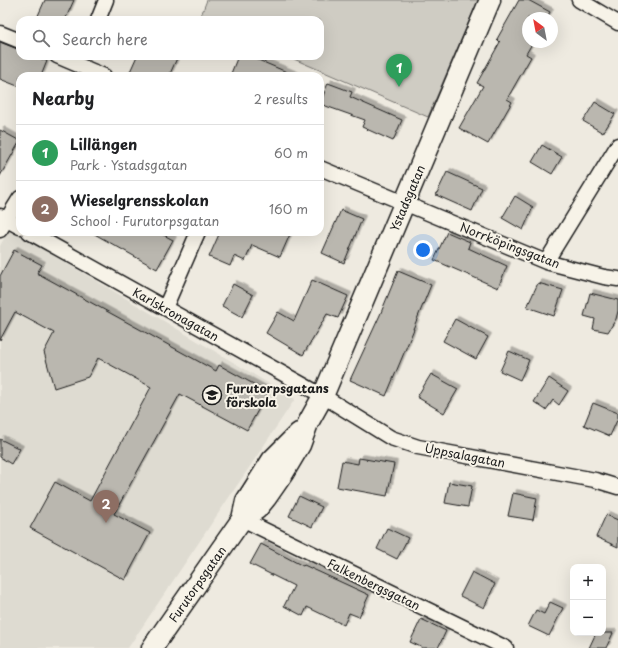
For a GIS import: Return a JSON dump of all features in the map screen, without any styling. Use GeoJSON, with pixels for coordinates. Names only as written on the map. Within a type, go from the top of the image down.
{"type":"FeatureCollection","features":[{"type":"Feature","properties":{"kind":"street"},"geometry":{"type":"LineString","coordinates":[[100,16],[106,0]]}},
{"type":"Feature","properties":{"kind":"street","name":"Ystadsgatan"},"geometry":{"type":"LineString","coordinates":[[323,396],[490,0]]}},
{"type":"Feature","properties":{"kind":"street"},"geometry":{"type":"LineString","coordinates":[[579,0],[618,23]]}},
{"type":"Feature","properties":{"kind":"street"},"geometry":{"type":"LineString","coordinates":[[0,33],[16,39]]}},
{"type":"Feature","properties":{"kind":"street"},"geometry":{"type":"LineString","coordinates":[[66,60],[94,72]]}},
{"type":"Feature","properties":{"kind":"street"},"geometry":{"type":"LineString","coordinates":[[546,262],[618,145]]}},
{"type":"Feature","properties":{"kind":"street","name":"Norrköpingsgatan"},"geometry":{"type":"LineString","coordinates":[[324,170],[546,262],[604,277],[618,279]]}},
{"type":"Feature","properties":{"kind":"street"},"geometry":{"type":"LineString","coordinates":[[16,203],[2,222],[16,226]]}},
{"type":"Feature","properties":{"kind":"street","name":"Karlskronagatan"},"geometry":{"type":"LineString","coordinates":[[36,236],[323,396]]}},
{"type":"Feature","properties":{"kind":"street"},"geometry":{"type":"LineString","coordinates":[[165,308],[196,236]]}},
{"type":"Feature","properties":{"kind":"street","name":"Furutorpsgatan"},"geometry":{"type":"LineString","coordinates":[[152,648],[242,519],[246,501],[272,460],[308,423],[323,396]]}},
{"type":"Feature","properties":{"kind":"street","name":"Uppsalagatan"},"geometry":{"type":"LineString","coordinates":[[323,396],[391,438],[418,447],[595,480],[618,487]]}},
{"type":"Feature","properties":{"kind":"street","name":"Falkenbergsgatan"},"geometry":{"type":"LineString","coordinates":[[242,519],[506,648]]}},
{"type":"Feature","properties":{"kind":"shaded area"},"geometry":{"type":"Polygon","coordinates":[[[207,0],[478,0],[428,117],[296,60],[324,60],[324,16],[201,16],[207,0]]]}},
{"type":"Feature","properties":{"kind":"shaded area"},"geometry":{"type":"Polygon","coordinates":[[[9,229],[16,233],[16,236],[21,236],[295,399],[128,648],[0,648],[0,246],[9,229]]]}},
{"type":"Feature","properties":{"kind":"building"},"geometry":{"type":"Polygon","coordinates":[[[45,0],[74,0],[67,16],[38,16],[45,0]]]}},
{"type":"Feature","properties":{"kind":"building"},"geometry":{"type":"Polygon","coordinates":[[[519,0],[528,0],[550,12],[522,12],[522,48],[530,48],[526,54],[531,57],[507,99],[512,102],[488,144],[459,128],[483,86],[477,83],[500,42],[497,39],[519,0]]]}},
{"type":"Feature","properties":{"kind":"building"},"geometry":{"type":"Polygon","coordinates":[[[0,42],[16,48],[16,60],[47,61],[43,72],[16,72],[16,85],[0,79],[0,42]]]}},
{"type":"Feature","properties":{"kind":"building"},"geometry":{"type":"Polygon","coordinates":[[[135,60],[176,60],[171,72],[130,72],[135,60]]]}},
{"type":"Feature","properties":{"kind":"building"},"geometry":{"type":"Polygon","coordinates":[[[236,60],[258,60],[287,72],[232,72],[236,60]]]}},
{"type":"Feature","properties":{"kind":"building"},"geometry":{"type":"Polygon","coordinates":[[[328,83],[352,92],[350,97],[402,120],[393,141],[362,127],[365,120],[324,105],[324,94],[328,83]]]}},
{"type":"Feature","properties":{"kind":"building"},"geometry":{"type":"Polygon","coordinates":[[[595,102],[615,114],[603,133],[583,121],[595,102]]]}},
{"type":"Feature","properties":{"kind":"building"},"geometry":{"type":"Polygon","coordinates":[[[0,130],[16,139],[16,148],[0,176],[0,130]]]}},
{"type":"Feature","properties":{"kind":"building"},"geometry":{"type":"Polygon","coordinates":[[[542,145],[562,157],[552,174],[532,162],[542,145]]]}},
{"type":"Feature","properties":{"kind":"building"},"geometry":{"type":"Polygon","coordinates":[[[447,172],[482,188],[472,211],[436,195],[447,172]]]}},
{"type":"Feature","properties":{"kind":"building"},"geometry":{"type":"Polygon","coordinates":[[[515,196],[533,207],[523,230],[502,218],[515,196]]]}},
{"type":"Feature","properties":{"kind":"building"},"geometry":{"type":"Polygon","coordinates":[[[341,210],[362,219],[344,263],[322,253],[341,210]]]}},
{"type":"Feature","properties":{"kind":"building"},"geometry":{"type":"Polygon","coordinates":[[[447,232],[470,242],[468,248],[507,266],[498,288],[434,260],[447,232]]]}},
{"type":"Feature","properties":{"kind":"building"},"geometry":{"type":"Polygon","coordinates":[[[98,236],[166,236],[173,240],[157,269],[98,236]]]}},
{"type":"Feature","properties":{"kind":"building"},"geometry":{"type":"Polygon","coordinates":[[[218,236],[289,236],[280,257],[252,245],[245,261],[234,256],[230,266],[209,257],[218,236]]]}},
{"type":"Feature","properties":{"kind":"building"},"geometry":{"type":"Polygon","coordinates":[[[14,250],[42,265],[37,273],[216,371],[219,365],[268,392],[247,430],[180,394],[114,514],[150,533],[125,580],[30,528],[55,482],[90,501],[151,387],[98,358],[88,377],[54,388],[44,352],[54,333],[15,312],[0,340],[0,276],[14,250]]]}},
{"type":"Feature","properties":{"kind":"building"},"geometry":{"type":"Polygon","coordinates":[[[398,271],[431,285],[386,396],[350,380],[380,315],[398,271]]]}},
{"type":"Feature","properties":{"kind":"building"},"geometry":{"type":"Polygon","coordinates":[[[312,280],[348,296],[338,318],[327,314],[303,355],[266,333],[278,312],[294,321],[312,280]]]}},
{"type":"Feature","properties":{"kind":"building"},"geometry":{"type":"Polygon","coordinates":[[[538,283],[563,290],[554,316],[527,307],[538,283]]]}},
{"type":"Feature","properties":{"kind":"building"},"geometry":{"type":"Polygon","coordinates":[[[233,284],[253,295],[242,317],[222,306],[233,284]]]}},
{"type":"Feature","properties":{"kind":"building"},"geometry":{"type":"Polygon","coordinates":[[[590,293],[618,300],[616,319],[608,332],[593,329],[595,319],[584,316],[590,293]]]}},
{"type":"Feature","properties":{"kind":"building"},"geometry":{"type":"Polygon","coordinates":[[[455,319],[488,337],[476,359],[443,341],[455,319]]]}},
{"type":"Feature","properties":{"kind":"building"},"geometry":{"type":"Polygon","coordinates":[[[509,351],[529,360],[520,380],[500,371],[509,351]]]}},
{"type":"Feature","properties":{"kind":"building"},"geometry":{"type":"Polygon","coordinates":[[[431,374],[458,389],[444,413],[417,397],[431,374]]]}},
{"type":"Feature","properties":{"kind":"building"},"geometry":{"type":"Polygon","coordinates":[[[549,378],[568,391],[559,405],[553,400],[546,410],[534,402],[549,378]]]}},
{"type":"Feature","properties":{"kind":"building"},"geometry":{"type":"Polygon","coordinates":[[[593,403],[618,413],[618,418],[610,436],[584,425],[593,403]]]}},
{"type":"Feature","properties":{"kind":"building"},"geometry":{"type":"Polygon","coordinates":[[[0,439],[20,449],[11,464],[0,457],[0,439]]]}},
{"type":"Feature","properties":{"kind":"building"},"geometry":{"type":"Polygon","coordinates":[[[359,458],[394,464],[387,496],[337,487],[342,461],[358,464],[359,458]]]}},
{"type":"Feature","properties":{"kind":"building"},"geometry":{"type":"Polygon","coordinates":[[[449,482],[472,486],[468,507],[445,503],[449,482]]]}},
{"type":"Feature","properties":{"kind":"building"},"geometry":{"type":"Polygon","coordinates":[[[513,493],[537,498],[533,520],[508,516],[513,493]]]}},
{"type":"Feature","properties":{"kind":"building"},"geometry":{"type":"Polygon","coordinates":[[[299,496],[322,507],[312,527],[289,516],[299,496]]]}},
{"type":"Feature","properties":{"kind":"building"},"geometry":{"type":"Polygon","coordinates":[[[606,515],[618,520],[618,547],[596,537],[606,515]]]}},
{"type":"Feature","properties":{"kind":"building"},"geometry":{"type":"Polygon","coordinates":[[[387,528],[408,538],[397,559],[377,549],[387,528]]]}},
{"type":"Feature","properties":{"kind":"building"},"geometry":{"type":"Polygon","coordinates":[[[261,544],[303,566],[304,565],[369,595],[359,617],[349,613],[344,625],[307,607],[303,616],[284,606],[294,586],[250,564],[261,544]]]}},
{"type":"Feature","properties":{"kind":"building"},"geometry":{"type":"Polygon","coordinates":[[[472,572],[495,584],[484,608],[460,596],[472,572]]]}},
{"type":"Feature","properties":{"kind":"building"},"geometry":{"type":"Polygon","coordinates":[[[550,602],[563,608],[549,636],[528,626],[536,610],[544,614],[550,602]]]}},
{"type":"Feature","properties":{"kind":"building"},"geometry":{"type":"Polygon","coordinates":[[[421,619],[446,631],[438,648],[423,648],[410,642],[421,619]]]}},
{"type":"Feature","properties":{"kind":"building"},"geometry":{"type":"Polygon","coordinates":[[[606,633],[613,633],[606,648],[589,648],[595,636],[606,636],[606,633]]]}},
{"type":"Feature","properties":{"kind":"place","name":"Lillängen"},"geometry":{"type":"Point","coordinates":[399,87]}},
{"type":"Feature","properties":{"kind":"place","name":"Furutorpsgatans förskola"},"geometry":{"type":"Point","coordinates":[212,395]}},
{"type":"Feature","properties":{"kind":"place","name":"Wieselgrensskolan"},"geometry":{"type":"Point","coordinates":[106,523]}}]}
